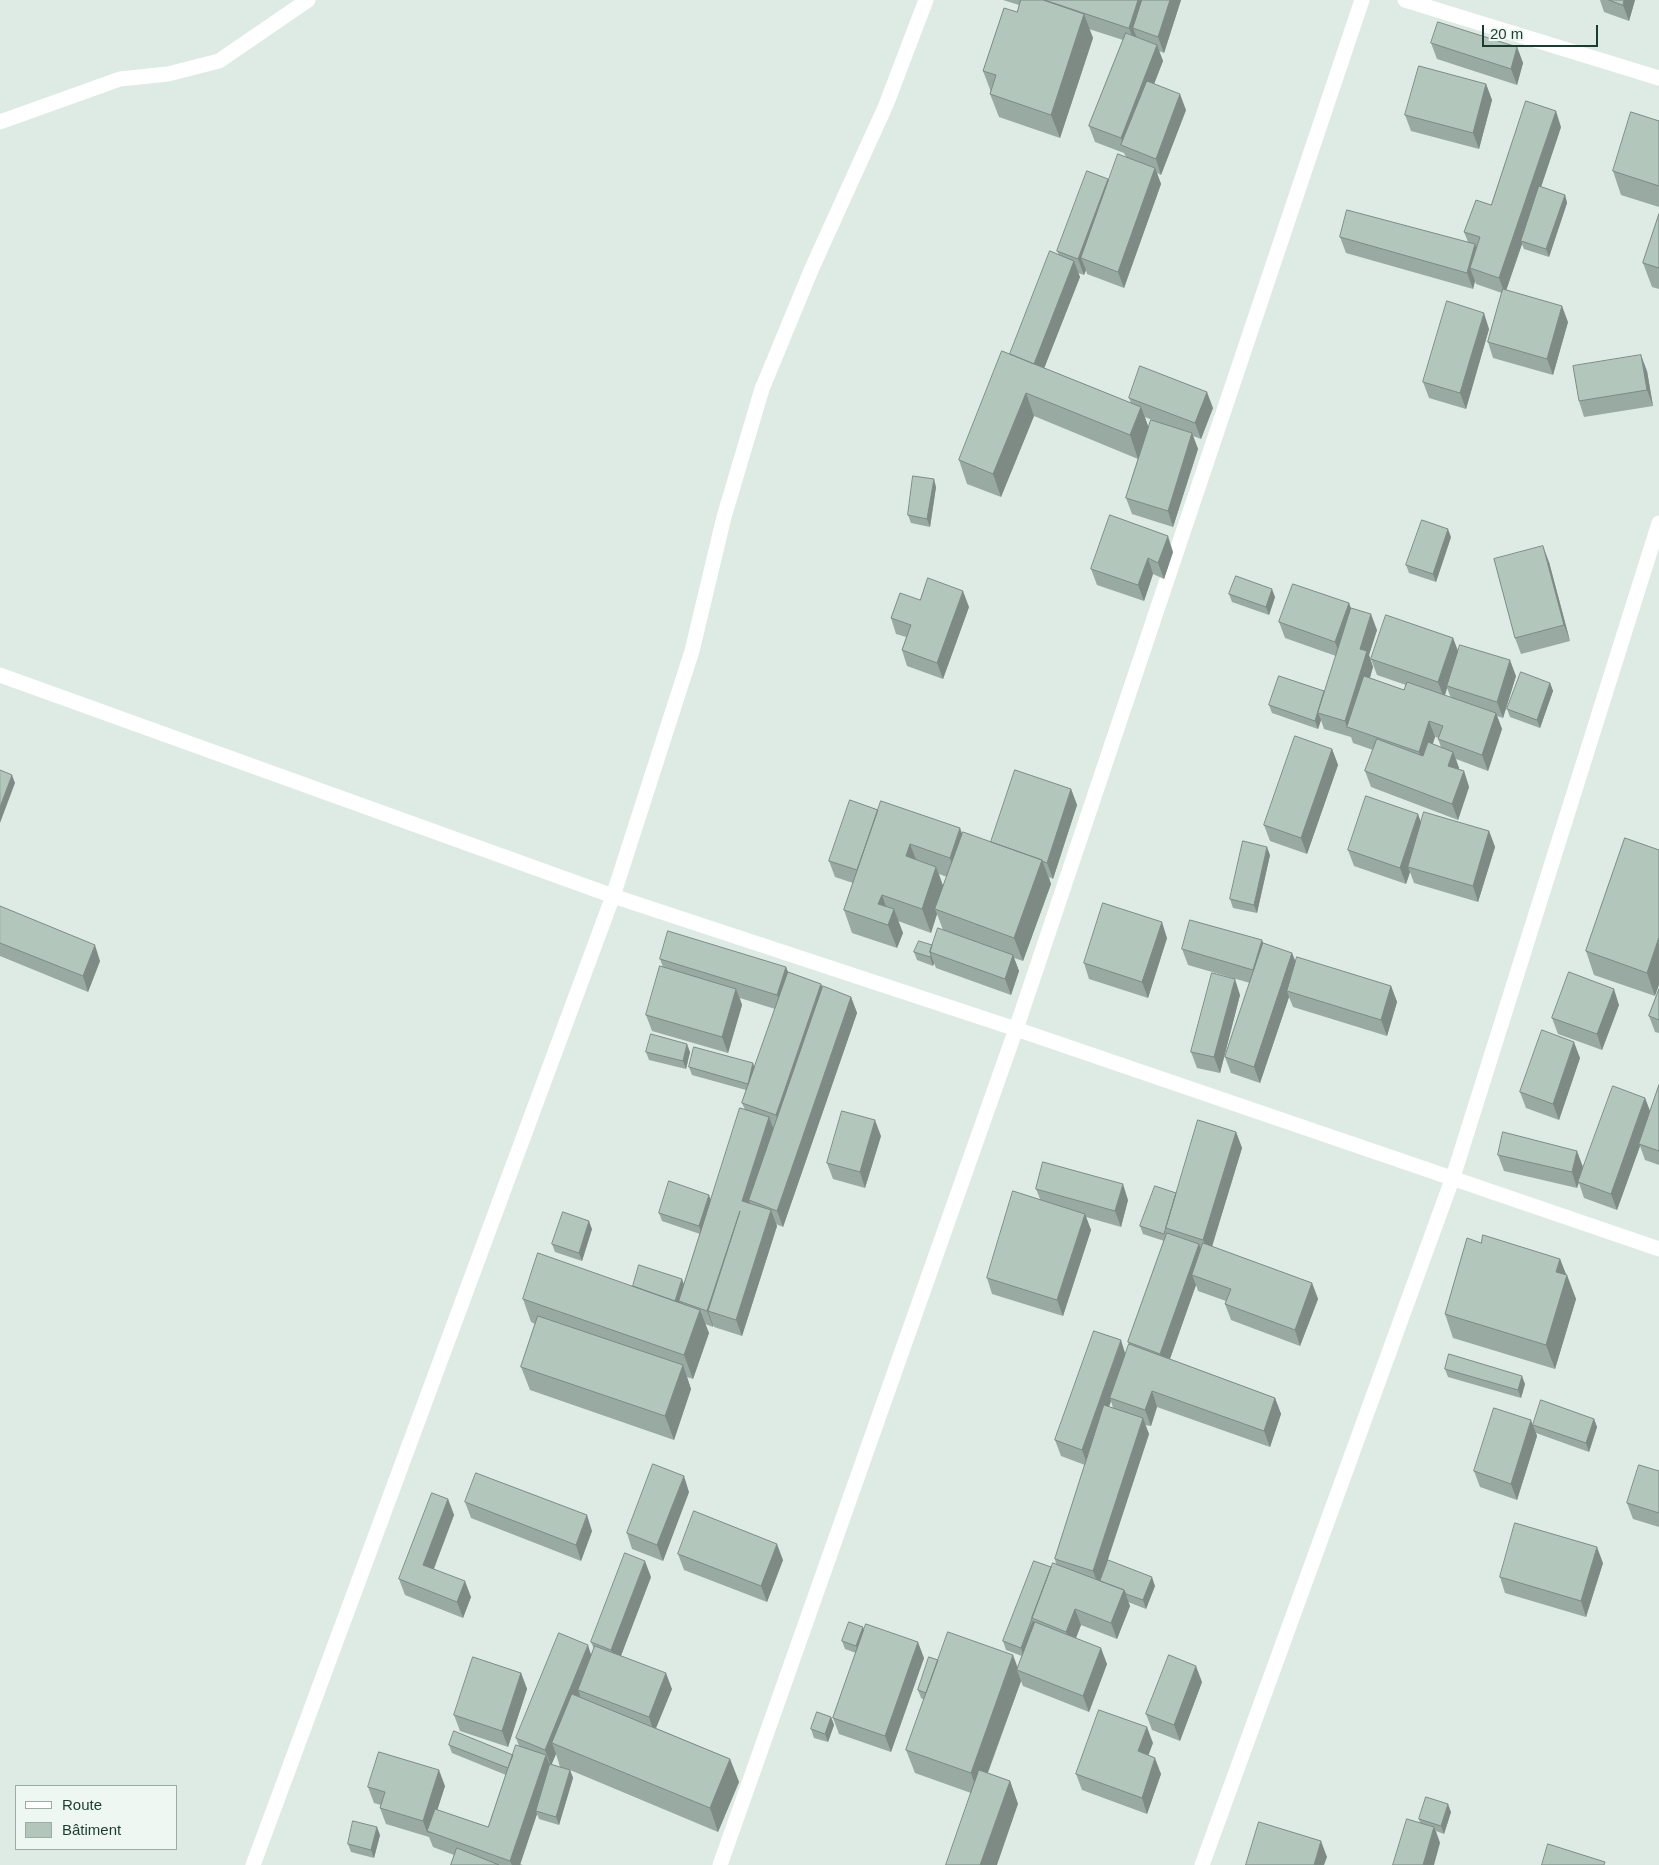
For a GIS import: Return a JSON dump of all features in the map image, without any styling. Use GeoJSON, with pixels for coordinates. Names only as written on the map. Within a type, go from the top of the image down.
{"type":"FeatureCollection","features":[{"type":"Feature","properties":{"kind":"street"},"geometry":{"type":"LineString","coordinates":[[0,122],[120,80],[168,74],[219,61],[308,0]]}},
{"type":"Feature","properties":{"kind":"street"},"geometry":{"type":"LineString","coordinates":[[253,1865],[613,896],[692,651],[724,517],[762,389],[812,268],[886,105],[926,0]]}},
{"type":"Feature","properties":{"kind":"street"},"geometry":{"type":"LineString","coordinates":[[720,1865],[1016,1029],[1362,0]]}},
{"type":"Feature","properties":{"kind":"street"},"geometry":{"type":"LineString","coordinates":[[1405,0],[1659,78]]}},
{"type":"Feature","properties":{"kind":"street"},"geometry":{"type":"LineString","coordinates":[[1202,1865],[1453,1177],[1659,523]]}},
{"type":"Feature","properties":{"kind":"street"},"geometry":{"type":"LineString","coordinates":[[0,676],[613,896],[1016,1029],[1659,1249]]}},
{"type":"Feature","properties":{"kind":"building"},"geometry":{"type":"Polygon","coordinates":[[[1021,0],[1043,0],[1084,14],[1051,115],[990,94],[996,75],[983,71],[1004,8],[1017,12],[1021,0]]]}},
{"type":"Feature","properties":{"kind":"building"},"geometry":{"type":"Polygon","coordinates":[[[1045,0],[1138,0],[1129,28],[1045,0]]]}},
{"type":"Feature","properties":{"kind":"building"},"geometry":{"type":"Polygon","coordinates":[[[1142,0],[1170,0],[1158,37],[1133,28],[1142,0]]]}},
{"type":"Feature","properties":{"kind":"building"},"geometry":{"type":"Polygon","coordinates":[[[1609,0],[1624,0],[1623,5],[1609,0]]]}},
{"type":"Feature","properties":{"kind":"building"},"geometry":{"type":"Polygon","coordinates":[[[1438,22],[1517,47],[1511,69],[1431,43],[1438,22]]]}},
{"type":"Feature","properties":{"kind":"building"},"geometry":{"type":"Polygon","coordinates":[[[1126,33],[1157,45],[1121,138],[1089,126],[1126,33]]]}},
{"type":"Feature","properties":{"kind":"building"},"geometry":{"type":"Polygon","coordinates":[[[1419,66],[1486,84],[1473,133],[1405,115],[1419,66]]]}},
{"type":"Feature","properties":{"kind":"building"},"geometry":{"type":"Polygon","coordinates":[[[1147,81],[1180,94],[1156,159],[1121,145],[1147,81]]]}},
{"type":"Feature","properties":{"kind":"building"},"geometry":{"type":"Polygon","coordinates":[[[1526,101],[1556,111],[1499,278],[1470,268],[1480,237],[1464,232],[1476,200],[1491,205],[1526,101]]]}},
{"type":"Feature","properties":{"kind":"building"},"geometry":{"type":"Polygon","coordinates":[[[1631,112],[1659,121],[1659,186],[1613,171],[1631,112]]]}},
{"type":"Feature","properties":{"kind":"building"},"geometry":{"type":"Polygon","coordinates":[[[1118,154],[1155,168],[1118,272],[1081,258],[1118,154]]]}},
{"type":"Feature","properties":{"kind":"building"},"geometry":{"type":"Polygon","coordinates":[[[1087,171],[1108,179],[1078,259],[1057,251],[1087,171]]]}},
{"type":"Feature","properties":{"kind":"building"},"geometry":{"type":"Polygon","coordinates":[[[1539,186],[1565,195],[1546,249],[1521,241],[1539,186]]]}},
{"type":"Feature","properties":{"kind":"building"},"geometry":{"type":"Polygon","coordinates":[[[1347,210],[1475,244],[1467,273],[1340,237],[1347,210]]]}},
{"type":"Feature","properties":{"kind":"building"},"geometry":{"type":"Polygon","coordinates":[[[1659,214],[1659,268],[1643,263],[1659,214]]]}},
{"type":"Feature","properties":{"kind":"building"},"geometry":{"type":"Polygon","coordinates":[[[1050,251],[1074,261],[1034,364],[1010,354],[1050,251]]]}},
{"type":"Feature","properties":{"kind":"building"},"geometry":{"type":"Polygon","coordinates":[[[1503,289],[1562,306],[1547,359],[1488,342],[1503,289]]]}},
{"type":"Feature","properties":{"kind":"building"},"geometry":{"type":"Polygon","coordinates":[[[1447,301],[1484,313],[1460,393],[1423,382],[1447,301]]]}},
{"type":"Feature","properties":{"kind":"building"},"geometry":{"type":"Polygon","coordinates":[[[1002,351],[1141,407],[1130,435],[1026,393],[993,474],[959,460],[1002,351]]]}},
{"type":"Feature","properties":{"kind":"building"},"geometry":{"type":"Polygon","coordinates":[[[1641,355],[1647,390],[1579,401],[1573,366],[1641,355]]]}},
{"type":"Feature","properties":{"kind":"building"},"geometry":{"type":"Polygon","coordinates":[[[1140,366],[1207,392],[1195,423],[1129,398],[1140,366]]]}},
{"type":"Feature","properties":{"kind":"building"},"geometry":{"type":"Polygon","coordinates":[[[1151,420],[1192,433],[1168,511],[1126,498],[1151,420]]]}},
{"type":"Feature","properties":{"kind":"building"},"geometry":{"type":"Polygon","coordinates":[[[913,476],[934,479],[927,519],[908,515],[913,476]]]}},
{"type":"Feature","properties":{"kind":"building"},"geometry":{"type":"Polygon","coordinates":[[[1110,515],[1168,536],[1158,563],[1148,558],[1138,585],[1091,569],[1110,515]]]}},
{"type":"Feature","properties":{"kind":"building"},"geometry":{"type":"Polygon","coordinates":[[[1422,520],[1448,529],[1433,574],[1406,565],[1422,520]]]}},
{"type":"Feature","properties":{"kind":"building"},"geometry":{"type":"Polygon","coordinates":[[[1543,546],[1564,625],[1515,638],[1494,559],[1543,546]]]}},
{"type":"Feature","properties":{"kind":"building"},"geometry":{"type":"Polygon","coordinates":[[[1236,576],[1272,589],[1266,607],[1229,594],[1236,576]]]}},
{"type":"Feature","properties":{"kind":"building"},"geometry":{"type":"Polygon","coordinates":[[[928,578],[963,591],[937,663],[902,650],[911,625],[891,618],[900,593],[920,600],[928,578]]]}},
{"type":"Feature","properties":{"kind":"building"},"geometry":{"type":"Polygon","coordinates":[[[1293,584],[1349,603],[1335,642],[1279,622],[1293,584]]]}},
{"type":"Feature","properties":{"kind":"building"},"geometry":{"type":"Polygon","coordinates":[[[1351,608],[1371,614],[1360,649],[1367,651],[1345,721],[1318,713],[1351,608]]]}},
{"type":"Feature","properties":{"kind":"building"},"geometry":{"type":"Polygon","coordinates":[[[1386,615],[1453,638],[1438,682],[1371,659],[1386,615]]]}},
{"type":"Feature","properties":{"kind":"building"},"geometry":{"type":"Polygon","coordinates":[[[1460,645],[1510,660],[1497,702],[1447,686],[1460,645]]]}},
{"type":"Feature","properties":{"kind":"building"},"geometry":{"type":"Polygon","coordinates":[[[1521,672],[1550,683],[1537,720],[1507,709],[1521,672]]]}},
{"type":"Feature","properties":{"kind":"building"},"geometry":{"type":"Polygon","coordinates":[[[1279,676],[1324,691],[1315,721],[1269,705],[1279,676]]]}},
{"type":"Feature","properties":{"kind":"building"},"geometry":{"type":"Polygon","coordinates":[[[1364,676],[1404,690],[1407,682],[1496,713],[1482,755],[1438,739],[1443,726],[1429,721],[1419,752],[1347,727],[1364,676]]]}},
{"type":"Feature","properties":{"kind":"building"},"geometry":{"type":"Polygon","coordinates":[[[1295,736],[1332,749],[1301,838],[1264,825],[1295,736]]]}},
{"type":"Feature","properties":{"kind":"building"},"geometry":{"type":"Polygon","coordinates":[[[1377,739],[1423,756],[1428,742],[1453,752],[1448,766],[1464,771],[1452,804],[1365,771],[1377,739]]]}},
{"type":"Feature","properties":{"kind":"building"},"geometry":{"type":"Polygon","coordinates":[[[0,770],[12,775],[0,807],[0,770]]]}},
{"type":"Feature","properties":{"kind":"building"},"geometry":{"type":"Polygon","coordinates":[[[1015,770],[1071,789],[1047,863],[991,842],[1015,770]]]}},
{"type":"Feature","properties":{"kind":"building"},"geometry":{"type":"Polygon","coordinates":[[[1366,796],[1418,814],[1400,868],[1348,850],[1366,796]]]}},
{"type":"Feature","properties":{"kind":"building"},"geometry":{"type":"Polygon","coordinates":[[[850,800],[878,810],[857,870],[829,861],[850,800]]]}},
{"type":"Feature","properties":{"kind":"building"},"geometry":{"type":"Polygon","coordinates":[[[881,801],[960,828],[950,858],[910,844],[906,856],[936,867],[922,909],[882,895],[878,904],[894,909],[888,925],[844,910],[881,801]]]}},
{"type":"Feature","properties":{"kind":"building"},"geometry":{"type":"Polygon","coordinates":[[[1424,812],[1489,831],[1473,886],[1408,867],[1424,812]]]}},
{"type":"Feature","properties":{"kind":"building"},"geometry":{"type":"Polygon","coordinates":[[[963,832],[1042,860],[1014,938],[935,909],[963,832]]]}},
{"type":"Feature","properties":{"kind":"building"},"geometry":{"type":"Polygon","coordinates":[[[1625,838],[1659,850],[1659,937],[1647,973],[1586,951],[1625,838]]]}},
{"type":"Feature","properties":{"kind":"building"},"geometry":{"type":"Polygon","coordinates":[[[1243,841],[1267,847],[1254,905],[1230,899],[1243,841]]]}},
{"type":"Feature","properties":{"kind":"building"},"geometry":{"type":"Polygon","coordinates":[[[1103,903],[1162,922],[1142,982],[1084,963],[1103,903]]]}},
{"type":"Feature","properties":{"kind":"building"},"geometry":{"type":"Polygon","coordinates":[[[0,906],[95,945],[83,976],[0,943],[0,906]]]}},
{"type":"Feature","properties":{"kind":"building"},"geometry":{"type":"Polygon","coordinates":[[[1190,920],[1262,940],[1253,970],[1182,949],[1190,920]]]}},
{"type":"Feature","properties":{"kind":"building"},"geometry":{"type":"Polygon","coordinates":[[[938,928],[1013,955],[1005,979],[930,952],[938,928]]]}},
{"type":"Feature","properties":{"kind":"building"},"geometry":{"type":"Polygon","coordinates":[[[668,931],[786,967],[777,995],[660,959],[668,931]]]}},
{"type":"Feature","properties":{"kind":"building"},"geometry":{"type":"Polygon","coordinates":[[[919,941],[932,945],[930,957],[914,952],[919,941]]]}},
{"type":"Feature","properties":{"kind":"building"},"geometry":{"type":"Polygon","coordinates":[[[1263,943],[1292,953],[1254,1067],[1225,1057],[1263,943]]]}},
{"type":"Feature","properties":{"kind":"building"},"geometry":{"type":"Polygon","coordinates":[[[1297,957],[1391,986],[1381,1020],[1287,991],[1297,957]]]}},
{"type":"Feature","properties":{"kind":"building"},"geometry":{"type":"Polygon","coordinates":[[[660,966],[736,989],[722,1037],[646,1015],[660,966]]]}},
{"type":"Feature","properties":{"kind":"building"},"geometry":{"type":"Polygon","coordinates":[[[788,972],[821,984],[776,1115],[742,1103],[788,972]]]}},
{"type":"Feature","properties":{"kind":"building"},"geometry":{"type":"Polygon","coordinates":[[[1569,972],[1614,989],[1597,1034],[1552,1018],[1569,972]]]}},
{"type":"Feature","properties":{"kind":"building"},"geometry":{"type":"Polygon","coordinates":[[[1212,973],[1235,979],[1214,1057],[1191,1052],[1212,973]]]}},
{"type":"Feature","properties":{"kind":"building"},"geometry":{"type":"Polygon","coordinates":[[[823,986],[851,997],[777,1211],[749,1200],[823,986]]]}},
{"type":"Feature","properties":{"kind":"building"},"geometry":{"type":"Polygon","coordinates":[[[1659,989],[1659,1020],[1649,1016],[1659,989]]]}},
{"type":"Feature","properties":{"kind":"building"},"geometry":{"type":"Polygon","coordinates":[[[1542,1030],[1574,1042],[1553,1104],[1520,1092],[1542,1030]]]}},
{"type":"Feature","properties":{"kind":"building"},"geometry":{"type":"Polygon","coordinates":[[[651,1034],[687,1044],[683,1061],[646,1052],[651,1034]]]}},
{"type":"Feature","properties":{"kind":"building"},"geometry":{"type":"Polygon","coordinates":[[[694,1047],[753,1063],[748,1084],[689,1067],[694,1047]]]}},
{"type":"Feature","properties":{"kind":"building"},"geometry":{"type":"Polygon","coordinates":[[[1659,1085],[1659,1151],[1639,1144],[1659,1085]]]}},
{"type":"Feature","properties":{"kind":"building"},"geometry":{"type":"Polygon","coordinates":[[[1613,1086],[1645,1098],[1611,1194],[1578,1182],[1613,1086]]]}},
{"type":"Feature","properties":{"kind":"building"},"geometry":{"type":"Polygon","coordinates":[[[740,1108],[769,1117],[742,1201],[771,1210],[736,1320],[708,1311],[740,1211],[707,1311],[679,1301],[740,1108]]]}},
{"type":"Feature","properties":{"kind":"building"},"geometry":{"type":"Polygon","coordinates":[[[842,1111],[875,1120],[860,1172],[827,1163],[842,1111]]]}},
{"type":"Feature","properties":{"kind":"building"},"geometry":{"type":"Polygon","coordinates":[[[1198,1120],[1236,1132],[1203,1240],[1166,1228],[1198,1120]]]}},
{"type":"Feature","properties":{"kind":"building"},"geometry":{"type":"Polygon","coordinates":[[[1503,1132],[1577,1151],[1572,1172],[1498,1155],[1503,1132]]]}},
{"type":"Feature","properties":{"kind":"building"},"geometry":{"type":"Polygon","coordinates":[[[1043,1162],[1123,1184],[1115,1211],[1036,1189],[1043,1162]]]}},
{"type":"Feature","properties":{"kind":"building"},"geometry":{"type":"Polygon","coordinates":[[[669,1181],[709,1195],[699,1226],[659,1213],[669,1181]]]}},
{"type":"Feature","properties":{"kind":"building"},"geometry":{"type":"Polygon","coordinates":[[[1155,1186],[1176,1193],[1164,1234],[1140,1226],[1155,1186]]]}},
{"type":"Feature","properties":{"kind":"building"},"geometry":{"type":"Polygon","coordinates":[[[1013,1191],[1085,1214],[1057,1300],[987,1278],[1013,1191]]]}},
{"type":"Feature","properties":{"kind":"building"},"geometry":{"type":"Polygon","coordinates":[[[563,1212],[589,1221],[579,1253],[552,1244],[563,1212]]]}},
{"type":"Feature","properties":{"kind":"building"},"geometry":{"type":"Polygon","coordinates":[[[1167,1233],[1199,1244],[1160,1354],[1128,1342],[1167,1233]]]}},
{"type":"Feature","properties":{"kind":"building"},"geometry":{"type":"Polygon","coordinates":[[[1483,1235],[1560,1259],[1556,1272],[1567,1275],[1546,1345],[1445,1314],[1467,1238],[1481,1243],[1483,1235]]]}},
{"type":"Feature","properties":{"kind":"building"},"geometry":{"type":"Polygon","coordinates":[[[1203,1243],[1312,1283],[1295,1330],[1225,1304],[1231,1289],[1192,1275],[1203,1243]]]}},
{"type":"Feature","properties":{"kind":"building"},"geometry":{"type":"Polygon","coordinates":[[[538,1253],[700,1310],[684,1355],[523,1299],[538,1253]]]}},
{"type":"Feature","properties":{"kind":"building"},"geometry":{"type":"Polygon","coordinates":[[[639,1265],[682,1279],[675,1301],[633,1286],[639,1265]]]}},
{"type":"Feature","properties":{"kind":"building"},"geometry":{"type":"Polygon","coordinates":[[[538,1316],[683,1365],[665,1416],[521,1367],[538,1316]]]}},
{"type":"Feature","properties":{"kind":"building"},"geometry":{"type":"Polygon","coordinates":[[[1094,1331],[1121,1340],[1082,1450],[1055,1440],[1094,1331]]]}},
{"type":"Feature","properties":{"kind":"building"},"geometry":{"type":"Polygon","coordinates":[[[1129,1344],[1275,1398],[1264,1431],[1152,1391],[1145,1410],[1110,1398],[1129,1344]]]}},
{"type":"Feature","properties":{"kind":"building"},"geometry":{"type":"Polygon","coordinates":[[[1449,1354],[1522,1376],[1518,1390],[1445,1369],[1449,1354]]]}},
{"type":"Feature","properties":{"kind":"building"},"geometry":{"type":"Polygon","coordinates":[[[1541,1400],[1594,1419],[1586,1443],[1533,1425],[1541,1400]]]}},
{"type":"Feature","properties":{"kind":"building"},"geometry":{"type":"Polygon","coordinates":[[[1104,1405],[1143,1418],[1093,1571],[1055,1559],[1104,1405]]]}},
{"type":"Feature","properties":{"kind":"building"},"geometry":{"type":"Polygon","coordinates":[[[1494,1408],[1531,1420],[1511,1484],[1474,1471],[1494,1408]]]}},
{"type":"Feature","properties":{"kind":"building"},"geometry":{"type":"Polygon","coordinates":[[[653,1464],[684,1476],[657,1545],[627,1533],[653,1464]]]}},
{"type":"Feature","properties":{"kind":"building"},"geometry":{"type":"Polygon","coordinates":[[[1639,1465],[1659,1471],[1659,1513],[1627,1503],[1639,1465]]]}},
{"type":"Feature","properties":{"kind":"building"},"geometry":{"type":"Polygon","coordinates":[[[476,1473],[587,1515],[576,1545],[465,1502],[476,1473]]]}},
{"type":"Feature","properties":{"kind":"building"},"geometry":{"type":"Polygon","coordinates":[[[432,1493],[448,1499],[423,1565],[465,1581],[457,1602],[399,1579],[432,1493]]]}},
{"type":"Feature","properties":{"kind":"building"},"geometry":{"type":"Polygon","coordinates":[[[694,1511],[777,1544],[761,1586],[678,1554],[694,1511]]]}},
{"type":"Feature","properties":{"kind":"building"},"geometry":{"type":"Polygon","coordinates":[[[1515,1523],[1597,1547],[1581,1601],[1500,1577],[1515,1523]]]}},
{"type":"Feature","properties":{"kind":"building"},"geometry":{"type":"Polygon","coordinates":[[[625,1553],[645,1561],[611,1650],[591,1642],[625,1553]]]}},
{"type":"Feature","properties":{"kind":"building"},"geometry":{"type":"Polygon","coordinates":[[[1108,1560],[1152,1577],[1143,1600],[1100,1581],[1108,1560]]]}},
{"type":"Feature","properties":{"kind":"building"},"geometry":{"type":"Polygon","coordinates":[[[1034,1561],[1051,1567],[1021,1648],[1003,1641],[1034,1561]]]}},
{"type":"Feature","properties":{"kind":"building"},"geometry":{"type":"Polygon","coordinates":[[[1053,1563],[1124,1590],[1111,1623],[1075,1609],[1066,1632],[1032,1618],[1053,1563]]]}},
{"type":"Feature","properties":{"kind":"building"},"geometry":{"type":"Polygon","coordinates":[[[849,1622],[863,1627],[856,1646],[842,1641],[849,1622]]]}},
{"type":"Feature","properties":{"kind":"building"},"geometry":{"type":"Polygon","coordinates":[[[1035,1622],[1101,1648],[1083,1696],[1017,1670],[1035,1622]]]}},
{"type":"Feature","properties":{"kind":"building"},"geometry":{"type":"Polygon","coordinates":[[[866,1624],[918,1642],[885,1736],[833,1718],[866,1624]]]}},
{"type":"Feature","properties":{"kind":"building"},"geometry":{"type":"Polygon","coordinates":[[[948,1632],[1013,1655],[971,1773],[906,1750],[948,1632]]]}},
{"type":"Feature","properties":{"kind":"building"},"geometry":{"type":"Polygon","coordinates":[[[559,1633],[588,1645],[545,1750],[516,1738],[559,1633]]]}},
{"type":"Feature","properties":{"kind":"building"},"geometry":{"type":"Polygon","coordinates":[[[595,1646],[666,1673],[649,1717],[578,1690],[595,1646]]]}},
{"type":"Feature","properties":{"kind":"building"},"geometry":{"type":"Polygon","coordinates":[[[1169,1655],[1196,1666],[1174,1725],[1146,1714],[1169,1655]]]}},
{"type":"Feature","properties":{"kind":"building"},"geometry":{"type":"Polygon","coordinates":[[[473,1657],[521,1673],[502,1731],[454,1715],[473,1657]]]}},
{"type":"Feature","properties":{"kind":"building"},"geometry":{"type":"Polygon","coordinates":[[[929,1657],[938,1660],[926,1693],[918,1690],[929,1657]]]}},
{"type":"Feature","properties":{"kind":"building"},"geometry":{"type":"Polygon","coordinates":[[[572,1694],[730,1759],[710,1808],[552,1743],[572,1694]]]}},
{"type":"Feature","properties":{"kind":"building"},"geometry":{"type":"Polygon","coordinates":[[[1099,1710],[1147,1727],[1138,1751],[1155,1758],[1142,1798],[1076,1774],[1099,1710]]]}},
{"type":"Feature","properties":{"kind":"building"},"geometry":{"type":"Polygon","coordinates":[[[817,1712],[831,1717],[825,1734],[811,1729],[817,1712]]]}},
{"type":"Feature","properties":{"kind":"building"},"geometry":{"type":"Polygon","coordinates":[[[454,1731],[513,1755],[508,1768],[449,1745],[454,1731]]]}},
{"type":"Feature","properties":{"kind":"building"},"geometry":{"type":"Polygon","coordinates":[[[516,1745],[546,1755],[510,1861],[427,1831],[435,1809],[488,1827],[516,1745]]]}},
{"type":"Feature","properties":{"kind":"building"},"geometry":{"type":"Polygon","coordinates":[[[379,1752],[439,1770],[423,1821],[380,1808],[385,1792],[368,1787],[379,1752]]]}},
{"type":"Feature","properties":{"kind":"building"},"geometry":{"type":"Polygon","coordinates":[[[550,1764],[570,1770],[556,1817],[536,1811],[550,1764]]]}},
{"type":"Feature","properties":{"kind":"building"},"geometry":{"type":"Polygon","coordinates":[[[979,1770],[1010,1781],[980,1865],[946,1865],[979,1770]]]}},
{"type":"Feature","properties":{"kind":"building"},"geometry":{"type":"Polygon","coordinates":[[[1426,1797],[1448,1804],[1441,1826],[1419,1819],[1426,1797]]]}},
{"type":"Feature","properties":{"kind":"building"},"geometry":{"type":"Polygon","coordinates":[[[1407,1819],[1434,1827],[1423,1865],[1393,1865],[1407,1819]]]}},
{"type":"Feature","properties":{"kind":"building"},"geometry":{"type":"Polygon","coordinates":[[[353,1821],[377,1827],[371,1850],[348,1844],[353,1821]]]}},
{"type":"Feature","properties":{"kind":"building"},"geometry":{"type":"Polygon","coordinates":[[[1259,1822],[1321,1841],[1314,1865],[1246,1865],[1259,1822]]]}},
{"type":"Feature","properties":{"kind":"building"},"geometry":{"type":"Polygon","coordinates":[[[1548,1844],[1605,1862],[1604,1865],[1542,1865],[1548,1844]]]}},
{"type":"Feature","properties":{"kind":"building"},"geometry":{"type":"Polygon","coordinates":[[[457,1848],[499,1865],[451,1865],[457,1848]]]}}]}
